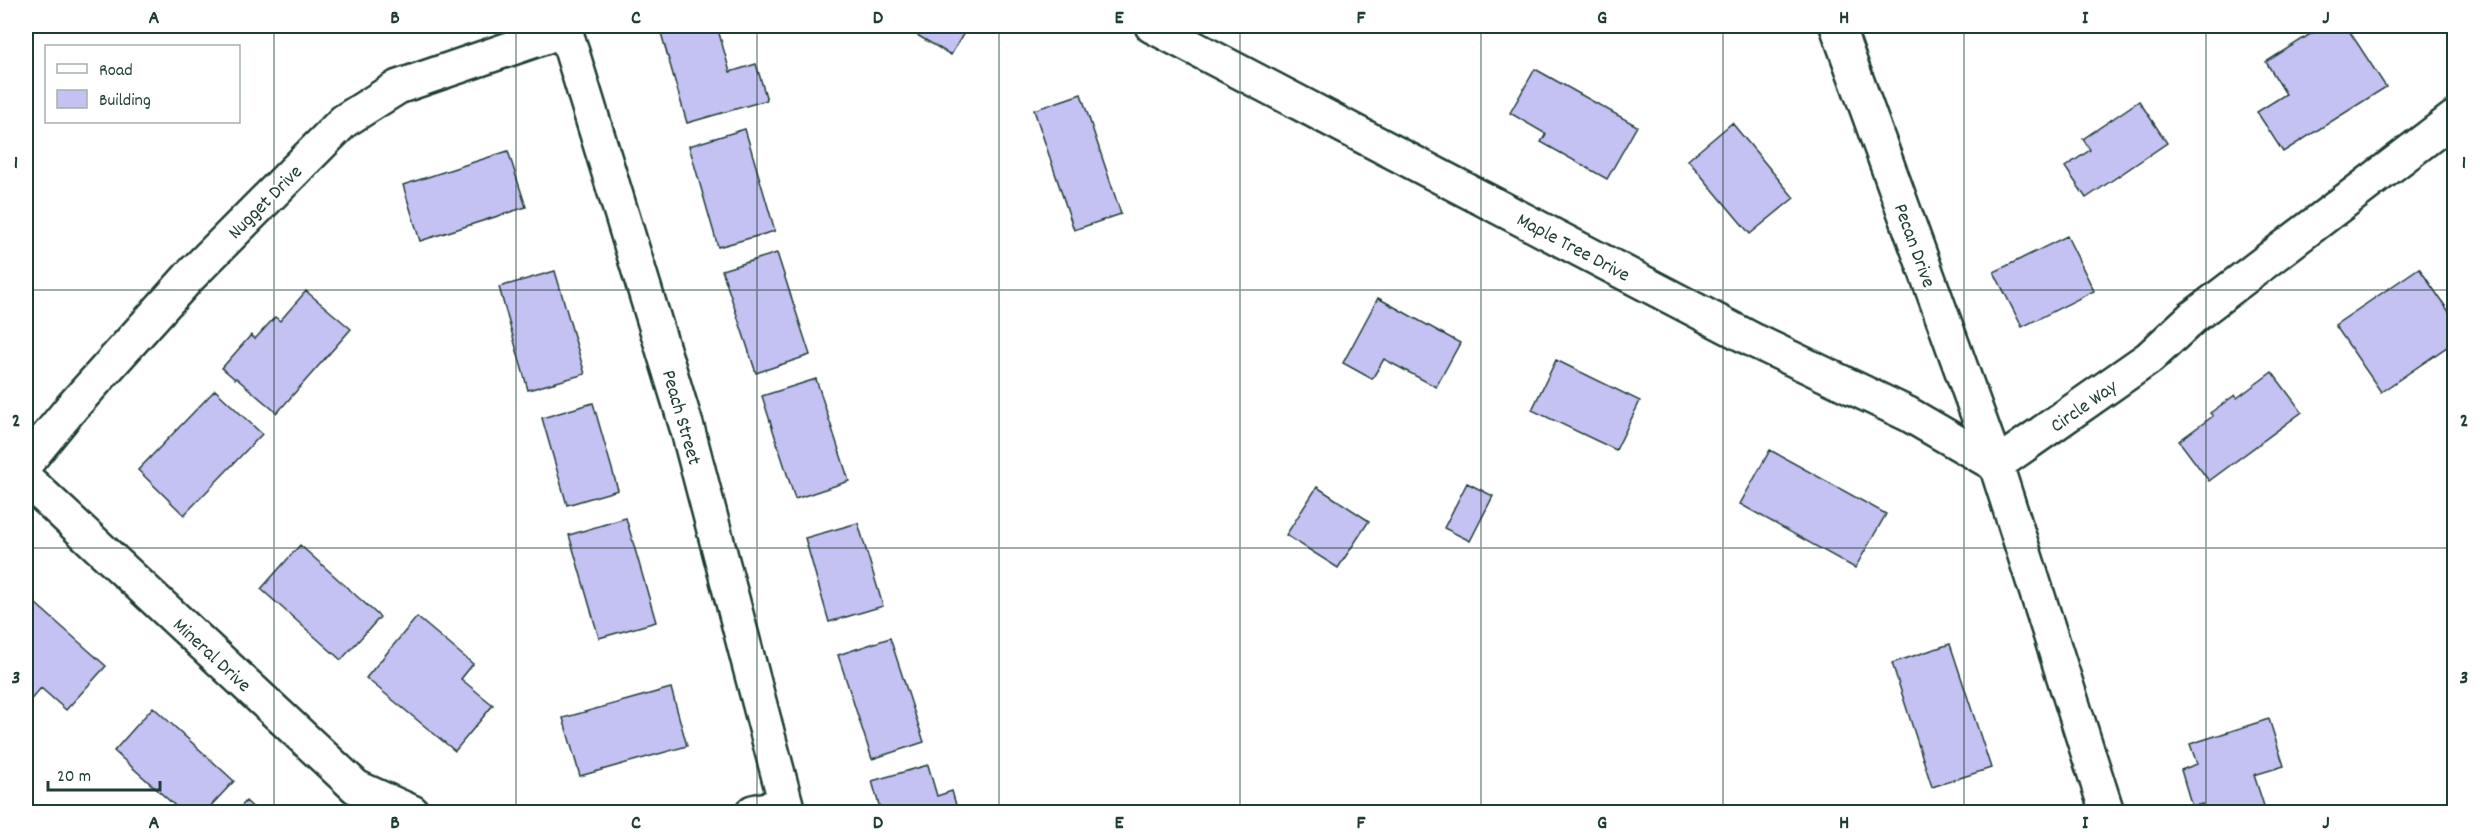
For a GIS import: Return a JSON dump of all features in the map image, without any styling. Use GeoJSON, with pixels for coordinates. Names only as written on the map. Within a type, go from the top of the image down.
{"type":"FeatureCollection","features":[{"type":"Feature","properties":{"kind":"street","name":"Maple Tree Drive"},"geometry":{"type":"LineString","coordinates":[[1152,26],[1755,341],[1908,414],[1996,465]]}},
{"type":"Feature","properties":{"kind":"street","name":"Pecan Drive"},"geometry":{"type":"LineString","coordinates":[[1837,26],[1996,465]]}},
{"type":"Feature","properties":{"kind":"street","name":"Nugget Drive"},"geometry":{"type":"LineString","coordinates":[[26,463],[72,407],[189,277],[344,121],[398,87],[565,28]]}},
{"type":"Feature","properties":{"kind":"street","name":"Peach Street"},"geometry":{"type":"LineString","coordinates":[[565,28],[688,431],[787,809]]}},
{"type":"Feature","properties":{"kind":"street","name":"Circle Way"},"geometry":{"type":"LineString","coordinates":[[1996,465],[2148,358],[2193,317],[2454,118]]}},
{"type":"Feature","properties":{"kind":"street"},"geometry":{"type":"LineString","coordinates":[[1996,465],[2108,813]]}},
{"type":"Feature","properties":{"kind":"street","name":"Mineral Drive"},"geometry":{"type":"LineString","coordinates":[[26,479],[356,788],[412,813]]}},
{"type":"Feature","properties":{"kind":"street"},"geometry":{"type":"LineString","coordinates":[[753,813],[787,809]]}},
{"type":"Feature","properties":{"kind":"building"},"geometry":{"type":"Polygon","coordinates":[[[659,26],[717,26],[730,72],[756,64],[767,100],[687,123],[659,26]]]}},
{"type":"Feature","properties":{"kind":"building"},"geometry":{"type":"Polygon","coordinates":[[[907,26],[968,26],[951,55],[905,28],[907,26]]]}},
{"type":"Feature","properties":{"kind":"building"},"geometry":{"type":"Polygon","coordinates":[[[2323,26],[2346,26],[2386,87],[2283,152],[2257,112],[2286,94],[2266,62],[2323,26]]]}},
{"type":"Feature","properties":{"kind":"building"},"geometry":{"type":"Polygon","coordinates":[[[1535,69],[1637,126],[1607,179],[1541,142],[1546,134],[1510,113],[1535,69]]]}},
{"type":"Feature","properties":{"kind":"building"},"geometry":{"type":"Polygon","coordinates":[[[1081,94],[1121,214],[1074,230],[1034,110],[1081,94]]]}},
{"type":"Feature","properties":{"kind":"building"},"geometry":{"type":"Polygon","coordinates":[[[2139,101],[2167,143],[2086,198],[2065,167],[2090,150],[2083,139],[2139,101]]]}},
{"type":"Feature","properties":{"kind":"building"},"geometry":{"type":"Polygon","coordinates":[[[1732,123],[1794,198],[1750,234],[1688,160],[1732,123]]]}},
{"type":"Feature","properties":{"kind":"building"},"geometry":{"type":"Polygon","coordinates":[[[745,129],[775,231],[718,247],[689,146],[745,129]]]}},
{"type":"Feature","properties":{"kind":"building"},"geometry":{"type":"Polygon","coordinates":[[[508,151],[526,207],[420,241],[403,185],[508,151]]]}},
{"type":"Feature","properties":{"kind":"building"},"geometry":{"type":"Polygon","coordinates":[[[2067,236],[2094,291],[2022,327],[1994,272],[2067,236]]]}},
{"type":"Feature","properties":{"kind":"building"},"geometry":{"type":"Polygon","coordinates":[[[777,253],[810,355],[756,373],[722,270],[777,253]]]}},
{"type":"Feature","properties":{"kind":"building"},"geometry":{"type":"Polygon","coordinates":[[[2419,268],[2454,319],[2454,342],[2381,392],[2335,325],[2419,268]]]}},
{"type":"Feature","properties":{"kind":"building"},"geometry":{"type":"Polygon","coordinates":[[[555,271],[585,374],[528,390],[499,287],[555,271]]]}},
{"type":"Feature","properties":{"kind":"building"},"geometry":{"type":"Polygon","coordinates":[[[306,291],[351,329],[277,413],[222,368],[251,335],[255,339],[275,317],[280,321],[306,291]]]}},
{"type":"Feature","properties":{"kind":"building"},"geometry":{"type":"Polygon","coordinates":[[[1378,298],[1460,343],[1436,387],[1384,359],[1372,379],[1343,363],[1378,298]]]}},
{"type":"Feature","properties":{"kind":"building"},"geometry":{"type":"Polygon","coordinates":[[[1556,360],[1640,401],[1616,450],[1532,410],[1556,360]]]}},
{"type":"Feature","properties":{"kind":"building"},"geometry":{"type":"Polygon","coordinates":[[[2272,372],[2302,412],[2209,481],[2179,441],[2213,416],[2210,413],[2235,395],[2237,398],[2272,372]]]}},
{"type":"Feature","properties":{"kind":"building"},"geometry":{"type":"Polygon","coordinates":[[[816,379],[849,481],[795,499],[762,396],[816,379]]]}},
{"type":"Feature","properties":{"kind":"building"},"geometry":{"type":"Polygon","coordinates":[[[215,390],[262,434],[184,515],[138,470],[215,390]]]}},
{"type":"Feature","properties":{"kind":"building"},"geometry":{"type":"Polygon","coordinates":[[[593,403],[618,490],[567,505],[542,418],[593,403]]]}},
{"type":"Feature","properties":{"kind":"building"},"geometry":{"type":"Polygon","coordinates":[[[1770,450],[1886,514],[1855,568],[1740,504],[1770,450]]]}},
{"type":"Feature","properties":{"kind":"building"},"geometry":{"type":"Polygon","coordinates":[[[1467,483],[1493,496],[1470,541],[1444,528],[1467,483]]]}},
{"type":"Feature","properties":{"kind":"building"},"geometry":{"type":"Polygon","coordinates":[[[1317,487],[1369,521],[1338,568],[1286,535],[1317,487]]]}},
{"type":"Feature","properties":{"kind":"building"},"geometry":{"type":"Polygon","coordinates":[[[626,518],[656,622],[599,638],[569,535],[626,518]]]}},
{"type":"Feature","properties":{"kind":"building"},"geometry":{"type":"Polygon","coordinates":[[[858,523],[883,606],[829,622],[805,538],[858,523]]]}},
{"type":"Feature","properties":{"kind":"building"},"geometry":{"type":"Polygon","coordinates":[[[300,545],[380,617],[341,660],[261,589],[300,545]]]}},
{"type":"Feature","properties":{"kind":"building"},"geometry":{"type":"Polygon","coordinates":[[[26,595],[106,666],[66,710],[41,688],[26,705],[26,595]]]}},
{"type":"Feature","properties":{"kind":"building"},"geometry":{"type":"Polygon","coordinates":[[[417,617],[473,664],[461,679],[493,705],[455,751],[366,678],[417,617]]]}},
{"type":"Feature","properties":{"kind":"building"},"geometry":{"type":"Polygon","coordinates":[[[890,638],[924,742],[872,759],[838,655],[890,638]]]}},
{"type":"Feature","properties":{"kind":"building"},"geometry":{"type":"Polygon","coordinates":[[[1950,644],[1991,768],[1932,787],[1892,663],[1950,644]]]}},
{"type":"Feature","properties":{"kind":"building"},"geometry":{"type":"Polygon","coordinates":[[[671,688],[687,746],[580,776],[563,718],[671,688]]]}},
{"type":"Feature","properties":{"kind":"building"},"geometry":{"type":"Polygon","coordinates":[[[153,707],[234,781],[205,812],[182,812],[114,751],[153,707]]]}},
{"type":"Feature","properties":{"kind":"building"},"geometry":{"type":"Polygon","coordinates":[[[2269,719],[2284,766],[2254,775],[2266,812],[2205,812],[2202,804],[2192,807],[2181,770],[2197,764],[2190,744],[2269,719]]]}},
{"type":"Feature","properties":{"kind":"building"},"geometry":{"type":"Polygon","coordinates":[[[928,765],[937,796],[952,791],[958,812],[881,812],[872,781],[928,765]]]}},
{"type":"Feature","properties":{"kind":"building"},"geometry":{"type":"Polygon","coordinates":[[[246,801],[258,812],[236,812],[246,801]]]}}]}
